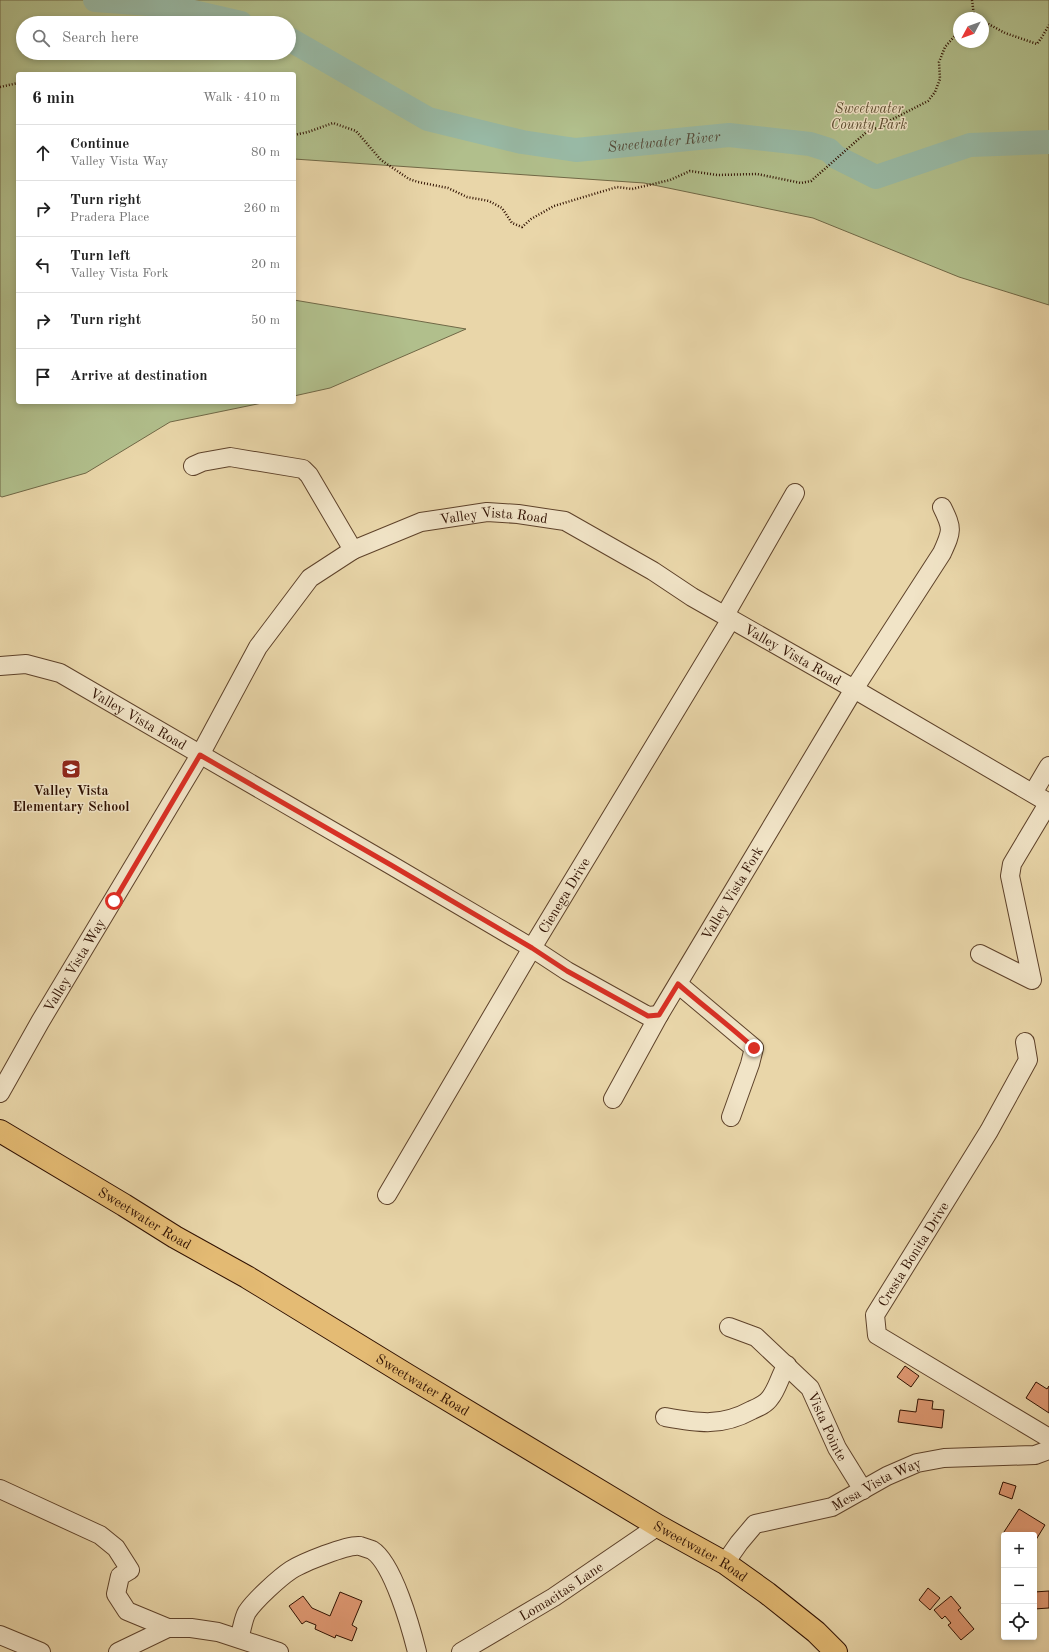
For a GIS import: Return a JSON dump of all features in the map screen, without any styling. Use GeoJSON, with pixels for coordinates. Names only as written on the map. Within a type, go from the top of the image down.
{"type":"FeatureCollection","features":[{"type":"Feature","properties":{"kind":"main road","name":"Sweetwater Road"},"geometry":{"type":"LineString","coordinates":[[0,1132],[175,1237],[247,1277],[658,1526],[725,1563],[816,1632],[836,1652]]}},
{"type":"Feature","properties":{"kind":"street"},"geometry":{"type":"LineString","coordinates":[[193,466],[202,462],[230,456],[303,469],[309,475],[353,550]]}},
{"type":"Feature","properties":{"kind":"street","name":"Cienega Drive"},"geometry":{"type":"LineString","coordinates":[[387,1195],[728,617],[795,493]]}},
{"type":"Feature","properties":{"kind":"street","name":"Valley Vista Fork"},"geometry":{"type":"LineString","coordinates":[[613,1099],[659,1015],[854,689],[942,553],[950,535],[950,524],[942,507]]}},
{"type":"Feature","properties":{"kind":"street","name":"Valley Vista Road"},"geometry":{"type":"LineString","coordinates":[[0,666],[26,664],[60,673],[200,755],[258,647],[310,578],[353,550],[421,522],[487,512],[518,514],[565,521],[653,571],[692,597],[1049,802]]}},
{"type":"Feature","properties":{"kind":"street"},"geometry":{"type":"LineString","coordinates":[[200,755],[303,813],[532,948],[567,971],[648,1016],[659,1015]]}},
{"type":"Feature","properties":{"kind":"street","name":"Valley Vista Way"},"geometry":{"type":"LineString","coordinates":[[0,1093],[40,1022],[200,755]]}},
{"type":"Feature","properties":{"kind":"street"},"geometry":{"type":"LineString","coordinates":[[1033,793],[1049,766]]}},
{"type":"Feature","properties":{"kind":"street"},"geometry":{"type":"LineString","coordinates":[[980,954],[1032,980],[1010,876],[1012,864],[1049,802]]}},
{"type":"Feature","properties":{"kind":"street"},"geometry":{"type":"LineString","coordinates":[[678,984],[754,1048],[750,1064],[731,1117]]}},
{"type":"Feature","properties":{"kind":"street","name":"Cresta Bonita Drive"},"geometry":{"type":"LineString","coordinates":[[1025,1042],[1028,1060],[989,1131],[875,1315],[878,1335],[1049,1438]]}},
{"type":"Feature","properties":{"kind":"street","name":"Vista Pointe"},"geometry":{"type":"LineString","coordinates":[[729,1327],[756,1337],[810,1388],[836,1448],[863,1490]]}},
{"type":"Feature","properties":{"kind":"street"},"geometry":{"type":"LineString","coordinates":[[665,1417],[694,1422],[716,1423],[737,1418],[760,1407],[769,1400],[774,1393],[781,1374],[787,1365]]}},
{"type":"Feature","properties":{"kind":"street","name":"Mesa Vista Way"},"geometry":{"type":"LineString","coordinates":[[725,1563],[755,1524],[832,1507],[888,1476],[917,1463],[944,1458],[1035,1455],[1049,1450]]}},
{"type":"Feature","properties":{"kind":"street"},"geometry":{"type":"LineString","coordinates":[[0,1489],[100,1535],[116,1548],[130,1570],[120,1576],[116,1594],[128,1611],[168,1628],[192,1628],[212,1631],[240,1638],[279,1652]]}},
{"type":"Feature","properties":{"kind":"street","name":"Lomacitas Lane"},"geometry":{"type":"LineString","coordinates":[[461,1652],[554,1597],[658,1526]]}},
{"type":"Feature","properties":{"kind":"street"},"geometry":{"type":"LineString","coordinates":[[240,1638],[246,1614],[250,1608],[290,1571],[305,1562],[351,1547],[360,1546],[372,1550],[381,1558],[389,1570],[412,1631],[417,1652]]}},
{"type":"Feature","properties":{"kind":"street"},"geometry":{"type":"LineString","coordinates":[[118,1652],[168,1628]]}},
{"type":"Feature","properties":{"kind":"street"},"geometry":{"type":"LineString","coordinates":[[0,1635],[41,1652]]}},
{"type":"Feature","properties":{"kind":"path"},"geometry":{"type":"LineString","coordinates":[[972,0],[973,12]]}},
{"type":"Feature","properties":{"kind":"path"},"geometry":{"type":"LineString","coordinates":[[989,24],[1005,33],[1037,44],[1049,25]]}},
{"type":"Feature","properties":{"kind":"path"},"geometry":{"type":"LineString","coordinates":[[296,135],[333,123],[356,131],[381,160],[409,178],[418,182],[448,188],[467,197],[489,201],[502,208],[512,223],[522,227],[531,219],[554,206],[616,187],[632,189],[670,180],[690,171],[717,175],[757,174],[801,183],[811,181],[870,129],[881,128],[891,120],[928,102],[935,92],[940,79],[939,62],[945,47],[953,38]]}},
{"type":"Feature","properties":{"kind":"path"},"geometry":{"type":"LineString","coordinates":[[0,87],[16,84]]}},
{"type":"Feature","properties":{"kind":"green space","name":"Sweetwater County Park"},"geometry":{"type":"Polygon","coordinates":[[[0,0],[1049,0],[1049,305],[959,277],[813,218],[644,183],[296,159],[296,72],[16,72],[16,404],[257,404],[170,422],[86,473],[2,497],[0,496],[0,0]]]}},
{"type":"Feature","properties":{"kind":"green space"},"geometry":{"type":"Polygon","coordinates":[[[296,300],[466,329],[330,388],[296,396],[296,300]]]}},
{"type":"Feature","properties":{"kind":"building"},"geometry":{"type":"Polygon","coordinates":[[[905,1366],[919,1376],[911,1387],[897,1377],[905,1366]]]}},
{"type":"Feature","properties":{"kind":"building"},"geometry":{"type":"Polygon","coordinates":[[[1036,1382],[1047,1389],[1049,1386],[1049,1413],[1026,1398],[1036,1382]]]}},
{"type":"Feature","properties":{"kind":"building"},"geometry":{"type":"Polygon","coordinates":[[[918,1399],[933,1401],[932,1409],[944,1410],[942,1428],[898,1422],[900,1410],[916,1412],[918,1399]]]}},
{"type":"Feature","properties":{"kind":"building"},"geometry":{"type":"Polygon","coordinates":[[[1003,1482],[1016,1486],[1012,1499],[999,1494],[1003,1482]]]}},
{"type":"Feature","properties":{"kind":"building"},"geometry":{"type":"Polygon","coordinates":[[[1019,1509],[1045,1525],[1037,1538],[1037,1532],[1004,1532],[1019,1509]]]}},
{"type":"Feature","properties":{"kind":"building"},"geometry":{"type":"Polygon","coordinates":[[[928,1588],[940,1598],[930,1610],[919,1600],[928,1588]]]}},
{"type":"Feature","properties":{"kind":"building"},"geometry":{"type":"Polygon","coordinates":[[[1049,1591],[1049,1608],[1037,1609],[1037,1592],[1049,1591]]]}},
{"type":"Feature","properties":{"kind":"building"},"geometry":{"type":"Polygon","coordinates":[[[340,1592],[362,1601],[352,1625],[357,1628],[352,1641],[336,1635],[335,1638],[315,1629],[316,1625],[306,1621],[302,1624],[289,1606],[303,1596],[312,1608],[330,1616],[340,1592]]]}},
{"type":"Feature","properties":{"kind":"building"},"geometry":{"type":"Polygon","coordinates":[[[951,1596],[961,1608],[958,1610],[974,1629],[961,1640],[948,1625],[951,1623],[945,1616],[942,1619],[934,1610],[951,1596]]]}},
{"type":"Feature","properties":{"kind":"waterway","name":"Sweetwater River"},"geometry":{"type":"LineString","coordinates":[[95,0],[163,5],[211,16]]}},
{"type":"Feature","properties":{"kind":"waterway","name":"Sweetwater River"},"geometry":{"type":"LineString","coordinates":[[296,43],[428,119],[522,142],[576,150],[729,135],[810,144],[829,150],[836,157],[876,177],[970,145],[1049,142]]}},
{"type":"Feature","properties":{"kind":"place","name":"Valley Vista Elementary School"},"geometry":{"type":"Point","coordinates":[71,769]}},
{"type":"Feature","properties":{"kind":"route"},"geometry":{"type":"LineString","coordinates":[[114,901],[200,755],[303,813],[532,948],[567,971],[648,1016],[659,1015],[678,984],[754,1048]]}}]}
